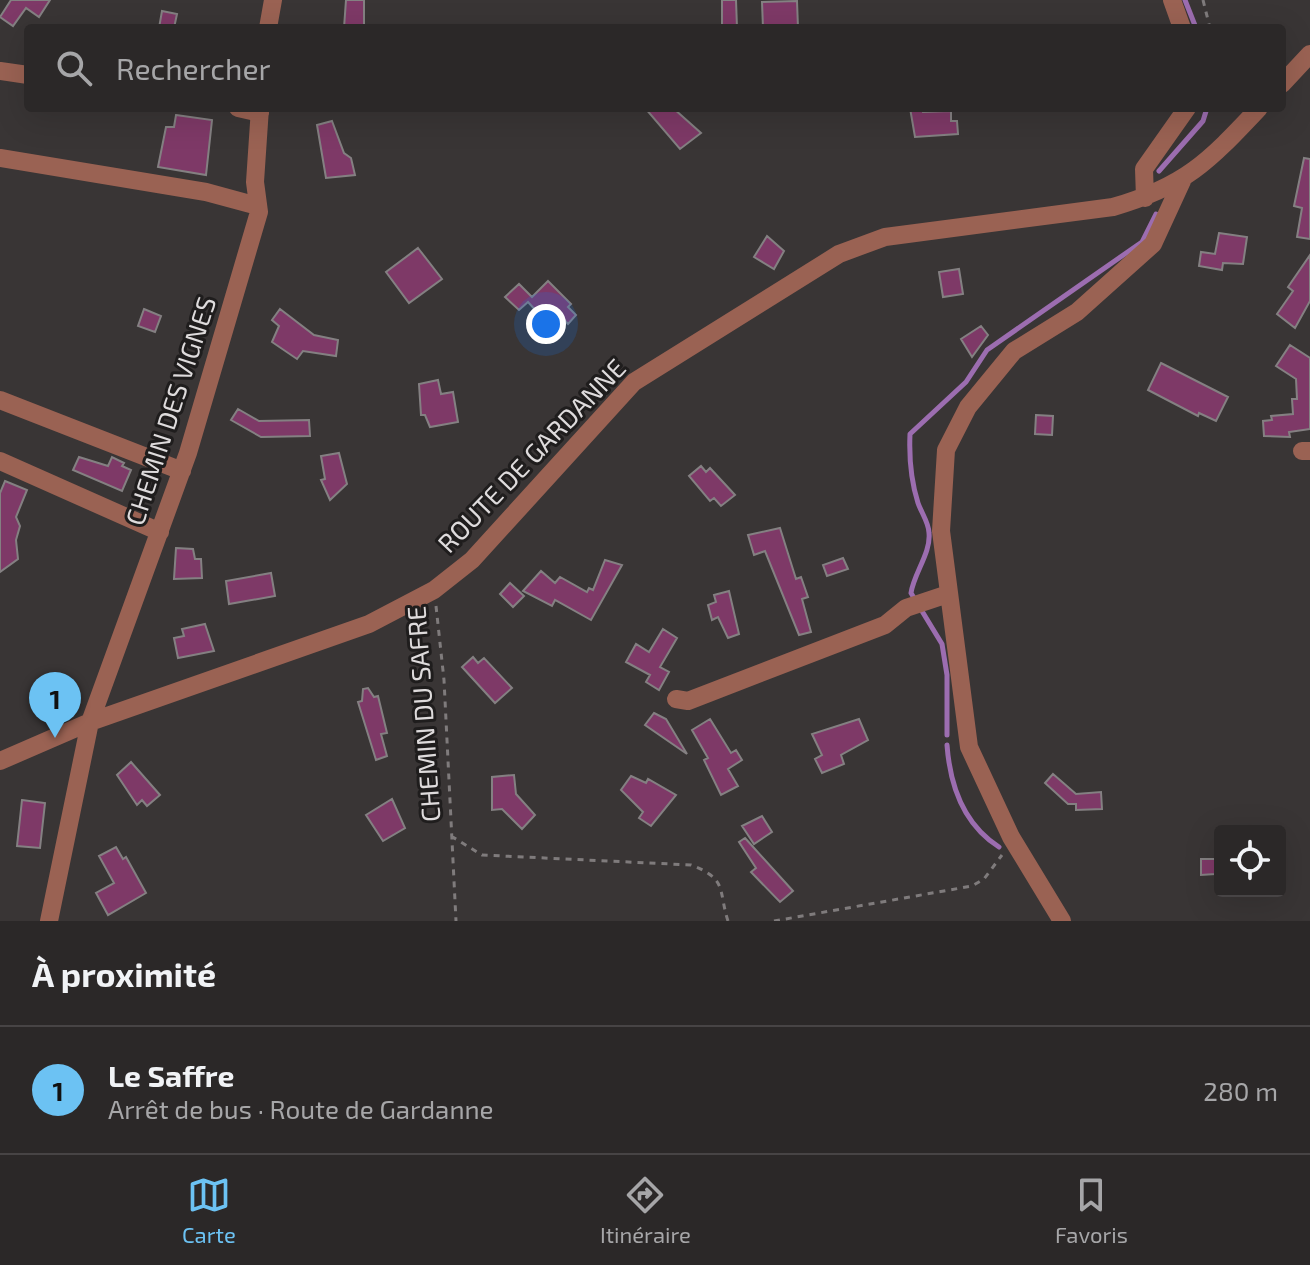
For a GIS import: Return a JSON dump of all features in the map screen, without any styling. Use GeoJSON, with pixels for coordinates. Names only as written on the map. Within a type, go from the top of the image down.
{"type":"FeatureCollection","features":[{"type":"Feature","properties":{"kind":"street"},"geometry":{"type":"LineString","coordinates":[[269,24],[273,0]]}},
{"type":"Feature","properties":{"kind":"street"},"geometry":{"type":"LineString","coordinates":[[1172,0],[1181,24]]}},
{"type":"Feature","properties":{"kind":"street"},"geometry":{"type":"LineString","coordinates":[[1286,80],[1310,54]]}},
{"type":"Feature","properties":{"kind":"street"},"geometry":{"type":"LineString","coordinates":[[0,71],[24,74]]}},
{"type":"Feature","properties":{"kind":"street","name":"CHEMIN DES VIGNES"},"geometry":{"type":"LineString","coordinates":[[49,921],[90,722],[182,471],[259,212],[255,182],[260,112]]}},
{"type":"Feature","properties":{"kind":"street"},"geometry":{"type":"LineString","coordinates":[[1145,198],[1144,169],[1184,112]]}},
{"type":"Feature","properties":{"kind":"street","name":"ROUTE DE GARDANNE"},"geometry":{"type":"LineString","coordinates":[[0,761],[90,722],[369,624],[434,590],[472,560],[634,382],[839,254],[885,237],[1113,207],[1145,198],[1182,181],[1212,158],[1255,112]]}},
{"type":"Feature","properties":{"kind":"street"},"geometry":{"type":"LineString","coordinates":[[0,158],[206,192],[258,206]]}},
{"type":"Feature","properties":{"kind":"street"},"geometry":{"type":"LineString","coordinates":[[1062,921],[1011,837],[969,747],[941,531],[946,450],[968,407],[1014,351],[1077,312],[1153,244],[1182,181]]}},
{"type":"Feature","properties":{"kind":"street"},"geometry":{"type":"LineString","coordinates":[[0,400],[182,471]]}},
{"type":"Feature","properties":{"kind":"street"},"geometry":{"type":"LineString","coordinates":[[0,461],[160,532]]}},
{"type":"Feature","properties":{"kind":"street"},"geometry":{"type":"LineString","coordinates":[[676,699],[688,701],[779,667],[885,625],[906,608],[948,594]]}},
{"type":"Feature","properties":{"kind":"path"},"geometry":{"type":"LineString","coordinates":[[1203,0],[1209,24]]}},
{"type":"Feature","properties":{"kind":"path","name":"CHEMIN DU SAFRE"},"geometry":{"type":"LineString","coordinates":[[434,590],[444,680],[456,921]]}},
{"type":"Feature","properties":{"kind":"path","name":"CHEMIN DU SAFRE"},"geometry":{"type":"LineString","coordinates":[[450,835],[482,855],[691,865],[717,879],[724,891],[728,921]]}},
{"type":"Feature","properties":{"kind":"path"},"geometry":{"type":"LineString","coordinates":[[774,921],[972,886],[996,866],[1011,837]]}},
{"type":"Feature","properties":{"kind":"building"},"geometry":{"type":"Polygon","coordinates":[[[11,0],[50,0],[39,17],[26,8],[13,26],[0,17],[11,0]]]}},
{"type":"Feature","properties":{"kind":"building"},"geometry":{"type":"Polygon","coordinates":[[[346,0],[364,0],[364,24],[344,24],[346,0]]]}},
{"type":"Feature","properties":{"kind":"building"},"geometry":{"type":"Polygon","coordinates":[[[722,0],[736,0],[737,24],[722,24],[722,0]]]}},
{"type":"Feature","properties":{"kind":"building"},"geometry":{"type":"Polygon","coordinates":[[[797,1],[798,24],[763,24],[762,2],[797,1]]]}},
{"type":"Feature","properties":{"kind":"building"},"geometry":{"type":"Polygon","coordinates":[[[162,11],[177,14],[175,24],[160,24],[162,11]]]}},
{"type":"Feature","properties":{"kind":"building"},"geometry":{"type":"Polygon","coordinates":[[[648,112],[677,112],[701,133],[680,149],[648,112]]]}},
{"type":"Feature","properties":{"kind":"building"},"geometry":{"type":"Polygon","coordinates":[[[911,112],[951,112],[951,121],[957,121],[958,134],[915,137],[911,112]]]}},
{"type":"Feature","properties":{"kind":"building"},"geometry":{"type":"Polygon","coordinates":[[[176,115],[212,120],[206,175],[158,167],[166,127],[174,127],[176,115]]]}},
{"type":"Feature","properties":{"kind":"building"},"geometry":{"type":"Polygon","coordinates":[[[332,121],[344,153],[351,158],[355,175],[326,178],[317,125],[332,121]]]}},
{"type":"Feature","properties":{"kind":"building"},"geometry":{"type":"Polygon","coordinates":[[[1304,158],[1310,159],[1310,239],[1297,237],[1302,208],[1294,206],[1304,158]]]}},
{"type":"Feature","properties":{"kind":"building"},"geometry":{"type":"Polygon","coordinates":[[[1219,233],[1247,237],[1243,264],[1223,263],[1222,270],[1199,266],[1201,252],[1215,254],[1219,233]]]}},
{"type":"Feature","properties":{"kind":"building"},"geometry":{"type":"Polygon","coordinates":[[[767,236],[784,251],[774,269],[754,257],[767,236]]]}},
{"type":"Feature","properties":{"kind":"building"},"geometry":{"type":"Polygon","coordinates":[[[418,248],[442,279],[409,303],[386,272],[418,248]]]}},
{"type":"Feature","properties":{"kind":"building"},"geometry":{"type":"Polygon","coordinates":[[[1310,255],[1310,301],[1295,328],[1277,314],[1293,291],[1288,287],[1310,255]]]}},
{"type":"Feature","properties":{"kind":"building"},"geometry":{"type":"Polygon","coordinates":[[[959,269],[963,294],[943,297],[939,272],[959,269]]]}},
{"type":"Feature","properties":{"kind":"building"},"geometry":{"type":"Polygon","coordinates":[[[548,281],[571,304],[568,307],[576,315],[568,324],[560,315],[549,325],[528,302],[519,310],[505,297],[519,284],[532,297],[548,281]]]}},
{"type":"Feature","properties":{"kind":"building"},"geometry":{"type":"Polygon","coordinates":[[[144,309],[161,316],[155,332],[138,326],[144,309]]]}},
{"type":"Feature","properties":{"kind":"building"},"geometry":{"type":"Polygon","coordinates":[[[280,309],[314,335],[338,340],[336,356],[303,351],[297,359],[272,342],[279,326],[272,320],[280,309]]]}},
{"type":"Feature","properties":{"kind":"building"},"geometry":{"type":"Polygon","coordinates":[[[981,326],[988,335],[972,357],[961,339],[981,326]]]}},
{"type":"Feature","properties":{"kind":"building"},"geometry":{"type":"Polygon","coordinates":[[[1290,345],[1310,358],[1310,429],[1289,432],[1290,437],[1264,436],[1263,421],[1272,420],[1271,416],[1293,414],[1292,399],[1297,399],[1296,379],[1276,366],[1290,345]]]}},
{"type":"Feature","properties":{"kind":"building"},"geometry":{"type":"Polygon","coordinates":[[[1161,363],[1228,397],[1216,421],[1199,413],[1198,416],[1148,390],[1161,363]]]}},
{"type":"Feature","properties":{"kind":"building"},"geometry":{"type":"Polygon","coordinates":[[[438,380],[441,394],[453,392],[458,422],[430,427],[425,415],[421,415],[419,384],[438,380]]]}},
{"type":"Feature","properties":{"kind":"building"},"geometry":{"type":"Polygon","coordinates":[[[238,409],[259,421],[309,420],[310,436],[261,437],[231,420],[238,409]]]}},
{"type":"Feature","properties":{"kind":"building"},"geometry":{"type":"Polygon","coordinates":[[[1036,415],[1053,416],[1052,435],[1035,434],[1036,415]]]}},
{"type":"Feature","properties":{"kind":"building"},"geometry":{"type":"Polygon","coordinates":[[[339,453],[347,484],[330,500],[321,480],[325,479],[321,456],[339,453]]]}},
{"type":"Feature","properties":{"kind":"building"},"geometry":{"type":"Polygon","coordinates":[[[79,457],[108,466],[112,457],[124,463],[122,466],[131,470],[122,491],[73,470],[79,457]]]}},
{"type":"Feature","properties":{"kind":"building"},"geometry":{"type":"Polygon","coordinates":[[[701,466],[706,472],[710,468],[735,495],[721,506],[714,498],[710,501],[689,476],[701,466]]]}},
{"type":"Feature","properties":{"kind":"building"},"geometry":{"type":"Polygon","coordinates":[[[5,481],[27,490],[16,517],[20,526],[16,540],[18,559],[0,572],[0,493],[5,481]]]}},
{"type":"Feature","properties":{"kind":"building"},"geometry":{"type":"Polygon","coordinates":[[[780,528],[796,579],[801,577],[808,597],[802,599],[811,632],[799,635],[765,551],[754,555],[748,535],[780,528]]]}},
{"type":"Feature","properties":{"kind":"building"},"geometry":{"type":"Polygon","coordinates":[[[176,548],[193,549],[195,559],[201,559],[202,578],[174,579],[176,548]]]}},
{"type":"Feature","properties":{"kind":"building"},"geometry":{"type":"Polygon","coordinates":[[[843,558],[848,569],[827,576],[823,565],[843,558]]]}},
{"type":"Feature","properties":{"kind":"building"},"geometry":{"type":"Polygon","coordinates":[[[605,560],[622,565],[591,620],[555,600],[552,606],[523,591],[541,571],[555,583],[560,577],[587,592],[589,588],[593,590],[605,560]]]}},
{"type":"Feature","properties":{"kind":"building"},"geometry":{"type":"Polygon","coordinates":[[[271,573],[275,596],[229,604],[226,581],[271,573]]]}},
{"type":"Feature","properties":{"kind":"building"},"geometry":{"type":"Polygon","coordinates":[[[510,583],[524,596],[513,607],[500,594],[510,583]]]}},
{"type":"Feature","properties":{"kind":"building"},"geometry":{"type":"Polygon","coordinates":[[[729,591],[739,634],[728,638],[718,617],[712,620],[708,605],[716,602],[714,595],[729,591]]]}},
{"type":"Feature","properties":{"kind":"building"},"geometry":{"type":"Polygon","coordinates":[[[205,624],[214,651],[178,658],[174,638],[184,636],[182,629],[205,624]]]}},
{"type":"Feature","properties":{"kind":"building"},"geometry":{"type":"Polygon","coordinates":[[[663,629],[677,638],[660,667],[669,672],[659,690],[646,682],[650,675],[626,662],[636,644],[649,652],[663,629]]]}},
{"type":"Feature","properties":{"kind":"building"},"geometry":{"type":"Polygon","coordinates":[[[473,657],[478,663],[484,658],[512,688],[495,703],[462,667],[473,657]]]}},
{"type":"Feature","properties":{"kind":"building"},"geometry":{"type":"Polygon","coordinates":[[[368,688],[374,697],[378,696],[387,733],[381,734],[387,756],[376,760],[358,702],[362,701],[363,689],[368,688]]]}},
{"type":"Feature","properties":{"kind":"building"},"geometry":{"type":"Polygon","coordinates":[[[654,713],[666,719],[687,754],[645,725],[654,713]]]}},
{"type":"Feature","properties":{"kind":"building"},"geometry":{"type":"Polygon","coordinates":[[[710,719],[731,753],[736,750],[742,760],[728,769],[738,786],[721,795],[704,760],[708,758],[692,730],[710,719]]]}},
{"type":"Feature","properties":{"kind":"building"},"geometry":{"type":"Polygon","coordinates":[[[859,719],[868,740],[841,755],[844,764],[822,773],[815,759],[822,755],[812,734],[859,719]]]}},
{"type":"Feature","properties":{"kind":"building"},"geometry":{"type":"Polygon","coordinates":[[[131,762],[160,795],[147,806],[142,800],[137,805],[117,775],[131,762]]]}},
{"type":"Feature","properties":{"kind":"building"},"geometry":{"type":"Polygon","coordinates":[[[1053,774],[1076,794],[1101,792],[1102,809],[1076,810],[1076,804],[1068,804],[1045,783],[1053,774]]]}},
{"type":"Feature","properties":{"kind":"building"},"geometry":{"type":"Polygon","coordinates":[[[514,775],[516,794],[535,815],[522,829],[502,809],[492,810],[492,777],[514,775]]]}},
{"type":"Feature","properties":{"kind":"building"},"geometry":{"type":"Polygon","coordinates":[[[631,776],[646,783],[648,779],[676,795],[651,826],[639,818],[643,812],[621,790],[631,776]]]}},
{"type":"Feature","properties":{"kind":"building"},"geometry":{"type":"Polygon","coordinates":[[[392,799],[405,828],[383,841],[366,815],[392,799]]]}},
{"type":"Feature","properties":{"kind":"building"},"geometry":{"type":"Polygon","coordinates":[[[22,800],[45,803],[40,848],[17,846],[22,800]]]}},
{"type":"Feature","properties":{"kind":"building"},"geometry":{"type":"Polygon","coordinates":[[[762,816],[772,832],[754,844],[742,826],[762,816]]]}},
{"type":"Feature","properties":{"kind":"building"},"geometry":{"type":"Polygon","coordinates":[[[745,838],[793,891],[780,902],[751,872],[756,868],[739,842],[745,838]]]}},
{"type":"Feature","properties":{"kind":"building"},"geometry":{"type":"Polygon","coordinates":[[[116,847],[123,859],[126,857],[146,893],[108,915],[96,893],[114,883],[99,856],[116,847]]]}},
{"type":"Feature","properties":{"kind":"building"},"geometry":{"type":"Polygon","coordinates":[[[1201,859],[1214,859],[1214,874],[1201,875],[1201,859]]]}},
{"type":"Feature","properties":{"kind":"waterway"},"geometry":{"type":"LineString","coordinates":[[1185,0],[1194,24]]}},
{"type":"Feature","properties":{"kind":"waterway"},"geometry":{"type":"LineString","coordinates":[[1159,171],[1203,121],[1206,112]]}},
{"type":"Feature","properties":{"kind":"waterway"},"geometry":{"type":"LineString","coordinates":[[947,735],[947,675],[942,644],[911,593],[929,533],[914,486],[910,434],[966,382],[987,350],[1142,242],[1156,214]]}},
{"type":"Feature","properties":{"kind":"waterway"},"geometry":{"type":"LineString","coordinates":[[947,745],[951,775],[961,802],[976,827],[999,847]]}},
{"type":"Feature","properties":{"kind":"place","name":"Le Saffre"},"geometry":{"type":"Point","coordinates":[55,738]}}]}
